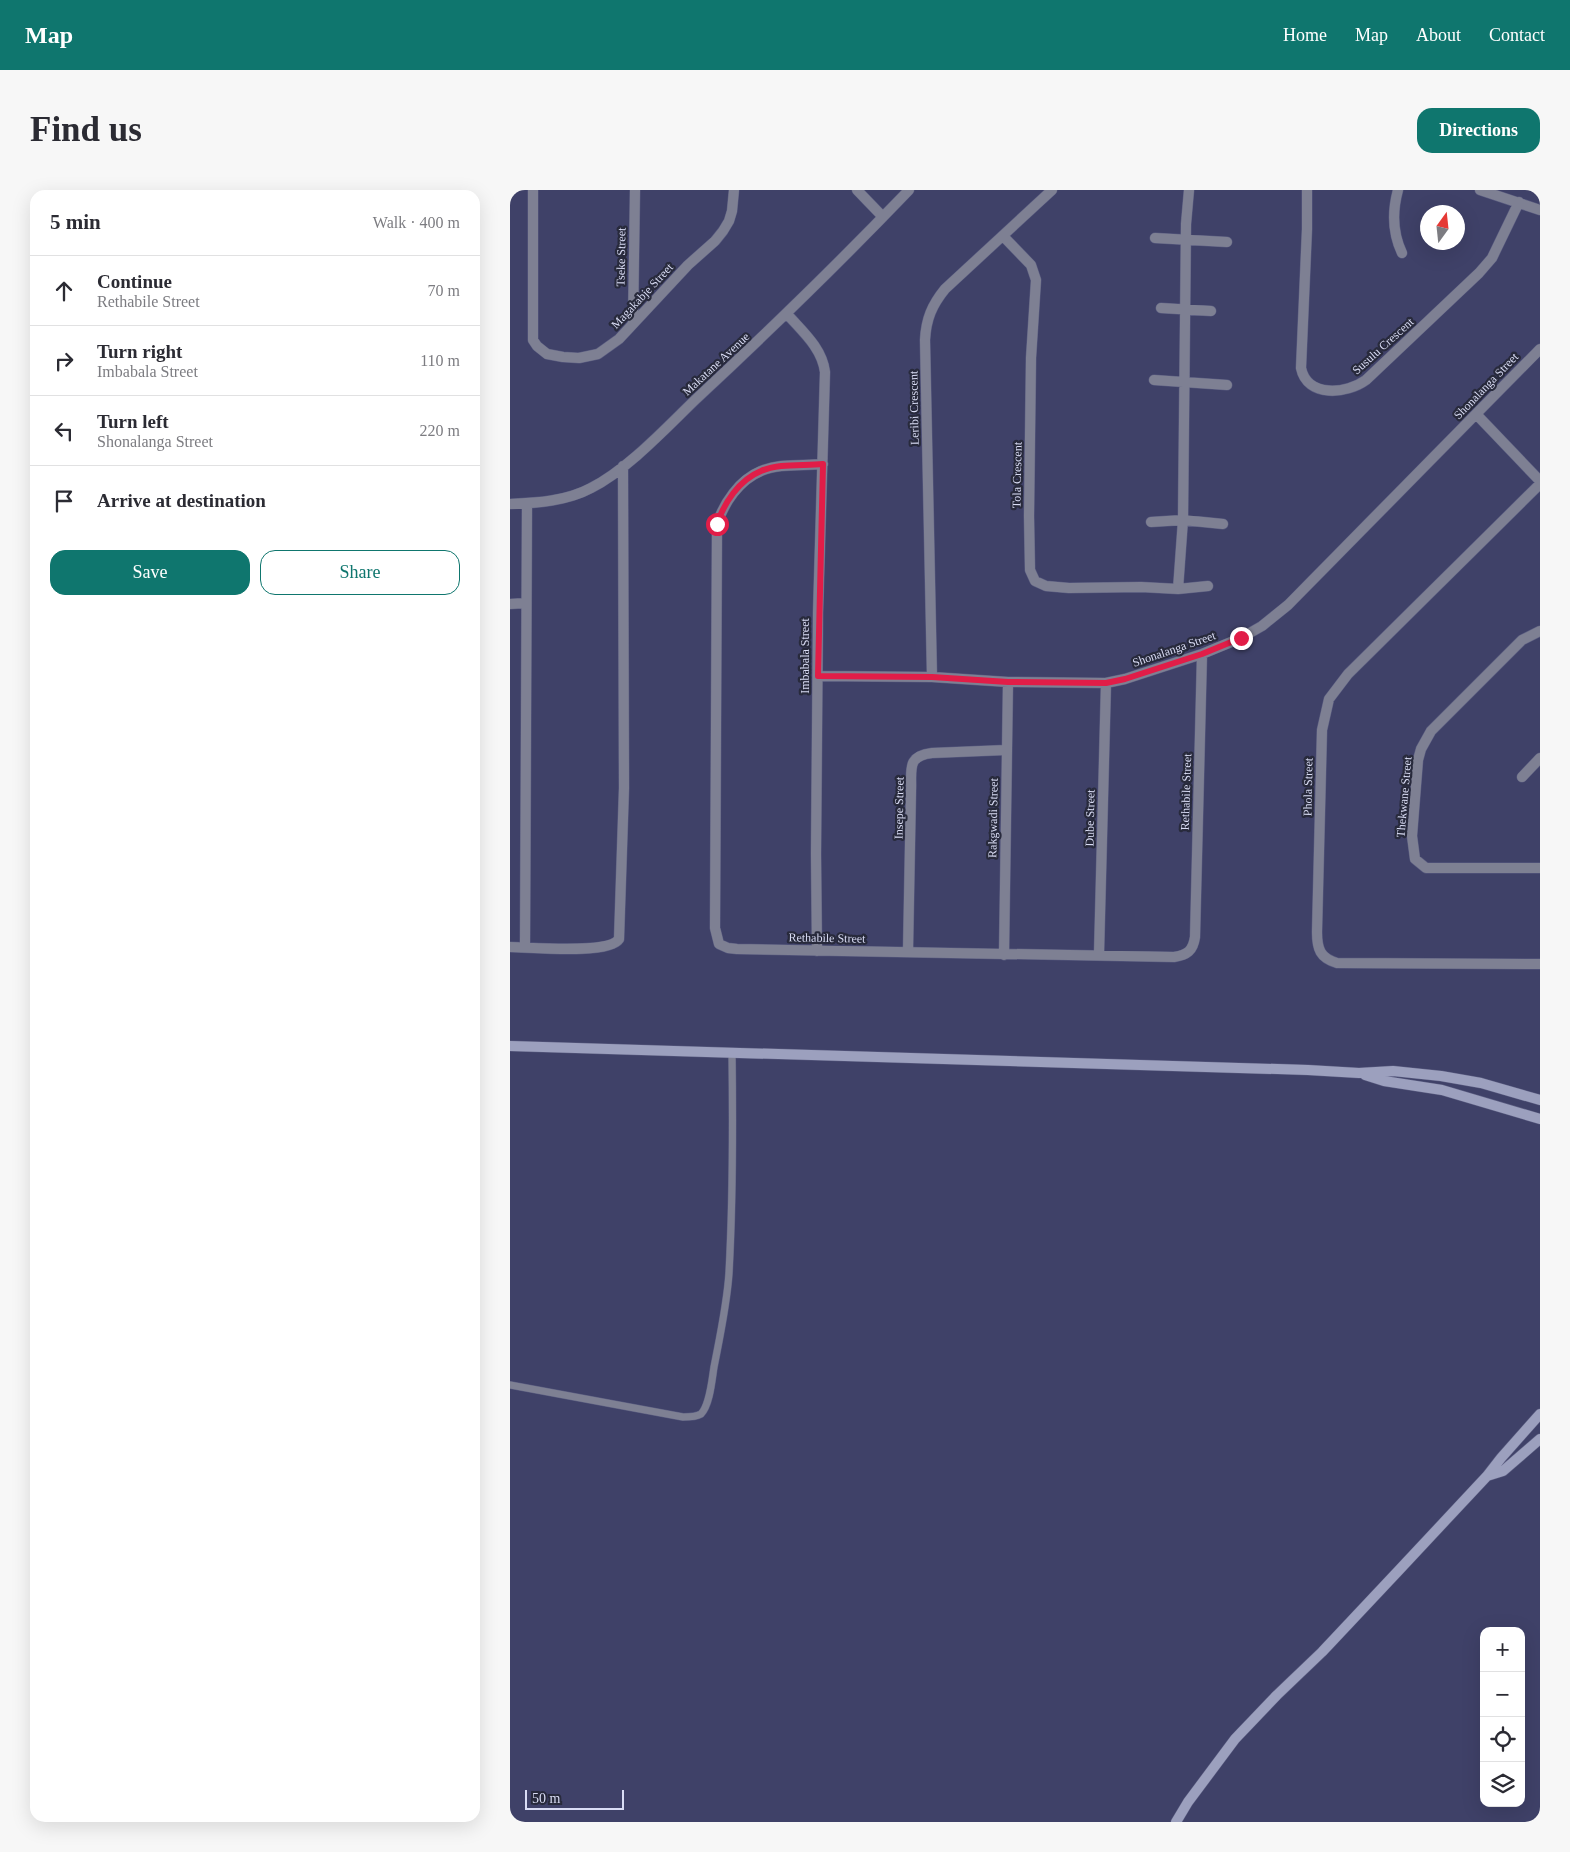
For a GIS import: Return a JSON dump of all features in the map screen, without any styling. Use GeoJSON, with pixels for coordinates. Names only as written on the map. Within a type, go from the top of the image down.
{"type":"FeatureCollection","features":[{"type":"Feature","properties":{"kind":"main road"},"geometry":{"type":"LineString","coordinates":[[510,1046],[1359,1073],[1393,1071],[1441,1076],[1481,1083],[1540,1100]]}},
{"type":"Feature","properties":{"kind":"main road"},"geometry":{"type":"LineString","coordinates":[[1359,1073],[1384,1082],[1442,1090],[1540,1119]]}},
{"type":"Feature","properties":{"kind":"main road"},"geometry":{"type":"LineString","coordinates":[[1176,1822],[1188,1802],[1235,1739],[1322,1652],[1487,1476],[1540,1414]]}},
{"type":"Feature","properties":{"kind":"main road"},"geometry":{"type":"LineString","coordinates":[[1487,1476],[1503,1471],[1540,1439]]}},
{"type":"Feature","properties":{"kind":"street","name":"Magakabje Street"},"geometry":{"type":"LineString","coordinates":[[533,190],[533,340],[536,346],[547,354],[589,357],[598,354],[619,339],[688,265],[715,241],[732,211],[734,190]]}},
{"type":"Feature","properties":{"kind":"street","name":"Tseke Street"},"geometry":{"type":"LineString","coordinates":[[633,324],[635,190]]}},
{"type":"Feature","properties":{"kind":"street"},"geometry":{"type":"LineString","coordinates":[[857,190],[883,217]]}},
{"type":"Feature","properties":{"kind":"street","name":"Makatane Avenue"},"geometry":{"type":"LineString","coordinates":[[510,504],[546,502],[582,492],[592,488],[624,466],[787,314],[909,190]]}},
{"type":"Feature","properties":{"kind":"street","name":"Leribi Crescent"},"geometry":{"type":"LineString","coordinates":[[932,677],[926,330],[929,314],[936,300],[945,289],[1052,190]]}},
{"type":"Feature","properties":{"kind":"street"},"geometry":{"type":"LineString","coordinates":[[1178,589],[1182,520],[1186,240],[1189,190]]}},
{"type":"Feature","properties":{"kind":"street","name":"Susulu Crescent"},"geometry":{"type":"LineString","coordinates":[[1307,190],[1301,368],[1304,376],[1312,385],[1333,391],[1348,390],[1366,380],[1479,274],[1492,258],[1519,202]]}},
{"type":"Feature","properties":{"kind":"street"},"geometry":{"type":"LineString","coordinates":[[1398,190],[1393,216],[1397,242],[1402,253]]}},
{"type":"Feature","properties":{"kind":"street"},"geometry":{"type":"LineString","coordinates":[[1480,190],[1540,210]]}},
{"type":"Feature","properties":{"kind":"street","name":"Tola Crescent"},"geometry":{"type":"LineString","coordinates":[[1003,236],[1031,265],[1036,280],[1031,358],[1029,516],[1030,570],[1033,578],[1037,583],[1046,586],[1069,588],[1178,589],[1208,586]]}},
{"type":"Feature","properties":{"kind":"street"},"geometry":{"type":"LineString","coordinates":[[1155,238],[1227,242]]}},
{"type":"Feature","properties":{"kind":"street"},"geometry":{"type":"LineString","coordinates":[[1161,308],[1211,311]]}},
{"type":"Feature","properties":{"kind":"street","name":"Imbabala Street"},"geometry":{"type":"LineString","coordinates":[[787,314],[819,351],[826,372],[818,676],[817,951]]}},
{"type":"Feature","properties":{"kind":"street","name":"Shonalanga Street"},"geometry":{"type":"LineString","coordinates":[[818,676],[932,677],[1008,682],[1106,683],[1125,679],[1202,654],[1241,638],[1262,626],[1288,605],[1540,349]]}},
{"type":"Feature","properties":{"kind":"street"},"geometry":{"type":"LineString","coordinates":[[1154,380],[1227,385]]}},
{"type":"Feature","properties":{"kind":"street"},"geometry":{"type":"LineString","coordinates":[[1476,415],[1540,483]]}},
{"type":"Feature","properties":{"kind":"street","name":"Rethabile Street"},"geometry":{"type":"LineString","coordinates":[[823,464],[780,467],[761,471],[750,478],[729,497],[722,508],[717,524],[715,922],[719,944],[737,949],[908,951],[1004,955],[1099,954],[1174,956],[1188,953],[1194,944],[1202,654]]}},
{"type":"Feature","properties":{"kind":"street"},"geometry":{"type":"LineString","coordinates":[[510,947],[594,948],[613,945],[619,939],[624,788],[624,466]]}},
{"type":"Feature","properties":{"kind":"street","name":"Phola Street"},"geometry":{"type":"LineString","coordinates":[[1540,483],[1348,674],[1329,699],[1322,730],[1317,944],[1324,958],[1337,963],[1540,964]]}},
{"type":"Feature","properties":{"kind":"street"},"geometry":{"type":"LineString","coordinates":[[525,947],[527,504]]}},
{"type":"Feature","properties":{"kind":"street"},"geometry":{"type":"LineString","coordinates":[[1151,522],[1182,520],[1223,524]]}},
{"type":"Feature","properties":{"kind":"street"},"geometry":{"type":"LineString","coordinates":[[510,604],[526,603]]}},
{"type":"Feature","properties":{"kind":"street","name":"Thekwane Street"},"geometry":{"type":"LineString","coordinates":[[1540,631],[1522,640],[1464,696],[1425,739],[1418,760],[1412,836],[1415,859],[1426,868],[1540,868]]}},
{"type":"Feature","properties":{"kind":"street","name":"Rakgwadi Street"},"geometry":{"type":"LineString","coordinates":[[1004,955],[1008,682]]}},
{"type":"Feature","properties":{"kind":"street","name":"Dube Street"},"geometry":{"type":"LineString","coordinates":[[1099,954],[1106,683]]}},
{"type":"Feature","properties":{"kind":"street","name":"Insepe Street"},"geometry":{"type":"LineString","coordinates":[[908,951],[911,791],[914,759],[920,754],[1006,750]]}},
{"type":"Feature","properties":{"kind":"street"},"geometry":{"type":"LineString","coordinates":[[1522,777],[1540,758]]}},
{"type":"Feature","properties":{"kind":"lane"},"geometry":{"type":"LineString","coordinates":[[510,1385],[682,1417],[696,1416],[703,1410],[710,1394],[725,1310],[729,1274],[733,1118],[732,1052]]}},
{"type":"Feature","properties":{"kind":"route"},"geometry":{"type":"LineString","coordinates":[[717,524],[722,508],[729,497],[750,478],[761,471],[780,467],[823,464],[818,676],[932,677],[1008,682],[1106,683],[1125,679],[1202,654],[1241,638]]}}]}
